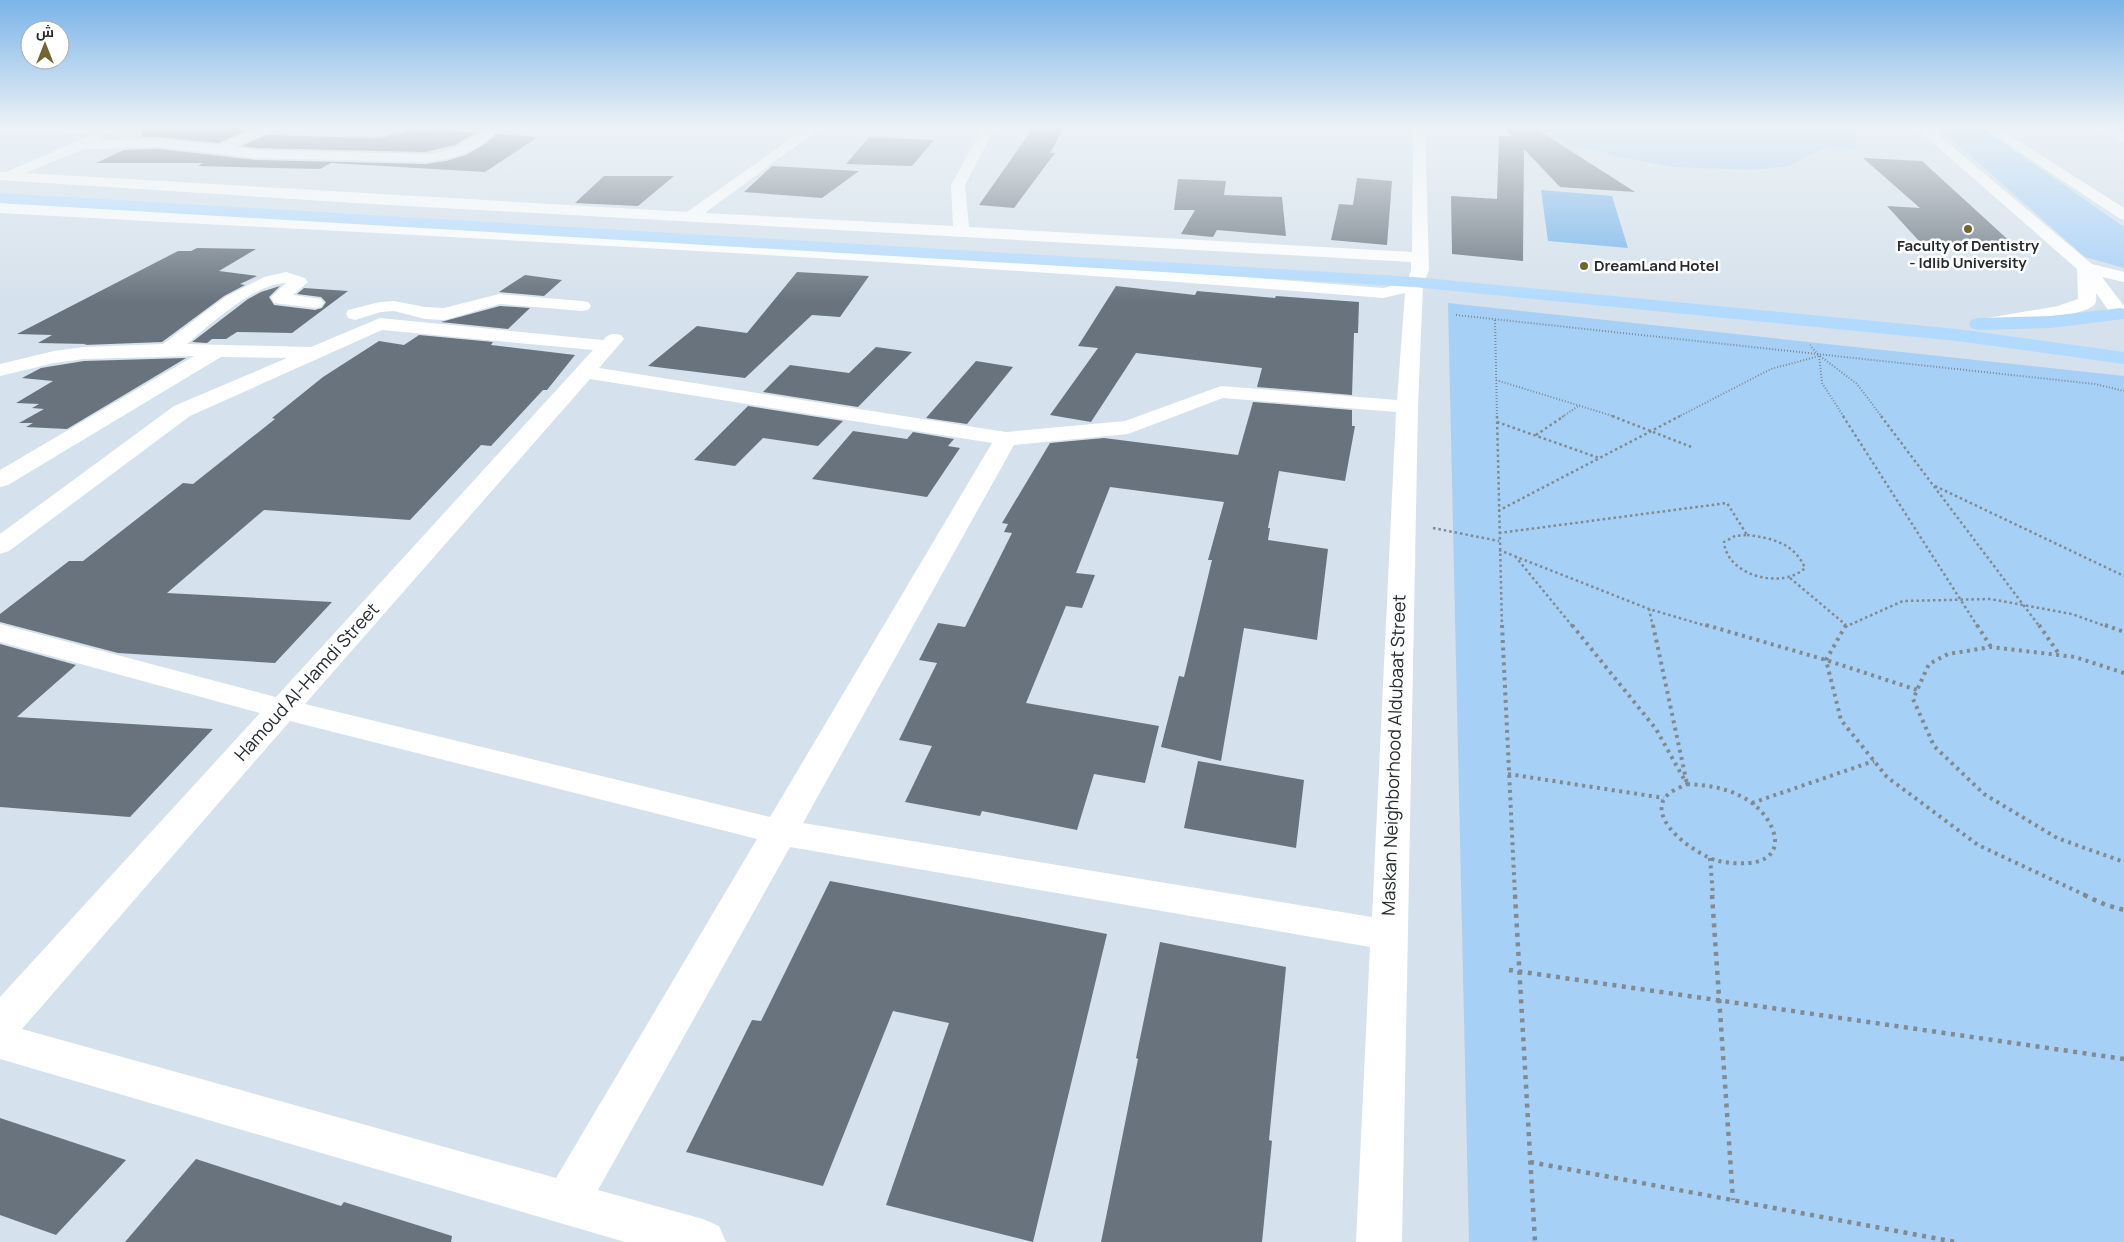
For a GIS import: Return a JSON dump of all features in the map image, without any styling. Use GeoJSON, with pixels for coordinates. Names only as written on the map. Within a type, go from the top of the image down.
{"type":"FeatureCollection","features":[{"type":"Feature","properties":{"kind":"main road"},"geometry":{"type":"LineString","coordinates":[[85,186],[688,229],[1417,273],[1950,323],[2050,322],[2123,314]]}},
{"type":"Feature","properties":{"kind":"main road"},"geometry":{"type":"LineString","coordinates":[[0,198],[1417,273],[1787,318],[1957,334],[2124,358]]}},
{"type":"Feature","properties":{"kind":"main road"},"geometry":{"type":"LineString","coordinates":[[2115,332],[2111,326],[2111,321],[2123,314]]}},
{"type":"Feature","properties":{"kind":"street"},"geometry":{"type":"LineString","coordinates":[[113,186],[961,230],[1417,273]]}},
{"type":"Feature","properties":{"kind":"street"},"geometry":{"type":"LineString","coordinates":[[690,217],[733,186]]}},
{"type":"Feature","properties":{"kind":"street"},"geometry":{"type":"LineString","coordinates":[[958,186],[961,230]]}},
{"type":"Feature","properties":{"kind":"street","name":"Maskan Neighborhood Aldubaat Street"},"geometry":{"type":"LineString","coordinates":[[1379,1242],[1402,524],[1407,407],[1417,273],[1418,186]]}},
{"type":"Feature","properties":{"kind":"street"},"geometry":{"type":"LineString","coordinates":[[1990,186],[2086,268],[2123,314]]}},
{"type":"Feature","properties":{"kind":"street"},"geometry":{"type":"LineString","coordinates":[[2079,186],[2124,215]]}},
{"type":"Feature","properties":{"kind":"street"},"geometry":{"type":"LineString","coordinates":[[0,208],[741,249],[1201,278],[1383,293],[1417,273]]}},
{"type":"Feature","properties":{"kind":"street"},"geometry":{"type":"LineString","coordinates":[[2086,268],[2124,277]]}},
{"type":"Feature","properties":{"kind":"street"},"geometry":{"type":"LineString","coordinates":[[1981,324],[2061,311],[2087,302],[2086,268]]}},
{"type":"Feature","properties":{"kind":"street"},"geometry":{"type":"LineString","coordinates":[[168,350],[242,293],[260,283],[285,278],[295,279],[299,282],[297,286],[280,297],[280,300],[315,303]]}},
{"type":"Feature","properties":{"kind":"street"},"geometry":{"type":"LineString","coordinates":[[336,323],[380,306],[394,306],[425,313],[445,314],[499,299],[582,306]]}},
{"type":"Feature","properties":{"kind":"street","name":"Hamoud Al-Hamdi Street"},"geometry":{"type":"LineString","coordinates":[[0,1025],[611,343],[380,324],[313,344]]}},
{"type":"Feature","properties":{"kind":"street"},"geometry":{"type":"LineString","coordinates":[[0,370],[54,357],[84,353],[168,350],[277,352],[313,344]]}},
{"type":"Feature","properties":{"kind":"street"},"geometry":{"type":"LineString","coordinates":[[0,546],[182,411],[313,344]]}},
{"type":"Feature","properties":{"kind":"street"},"geometry":{"type":"LineString","coordinates":[[2036,346],[2124,364]]}},
{"type":"Feature","properties":{"kind":"street"},"geometry":{"type":"LineString","coordinates":[[0,480],[218,350]]}},
{"type":"Feature","properties":{"kind":"street"},"geometry":{"type":"LineString","coordinates":[[585,372],[1006,439],[1128,427],[1221,392],[1407,407]]}},
{"type":"Feature","properties":{"kind":"street"},"geometry":{"type":"LineString","coordinates":[[566,1203],[1006,439]]}},
{"type":"Feature","properties":{"kind":"street"},"geometry":{"type":"LineString","coordinates":[[0,633],[283,709],[780,832],[1388,935]]}},
{"type":"Feature","properties":{"kind":"street"},"geometry":{"type":"LineString","coordinates":[[0,1041],[703,1242]]}},
{"type":"Feature","properties":{"kind":"path"},"geometry":{"type":"LineString","coordinates":[[1456,315],[1819,356],[2096,384],[2124,391]]}},
{"type":"Feature","properties":{"kind":"path"},"geometry":{"type":"LineString","coordinates":[[1787,318],[1819,356],[1856,384],[2025,606],[2059,655]]}},
{"type":"Feature","properties":{"kind":"path"},"geometry":{"type":"LineString","coordinates":[[1495,320],[1499,550],[1508,774],[1535,1242]]}},
{"type":"Feature","properties":{"kind":"path"},"geometry":{"type":"LineString","coordinates":[[1498,511],[1772,369],[1819,356]]}},
{"type":"Feature","properties":{"kind":"path"},"geometry":{"type":"LineString","coordinates":[[1819,356],[1822,383],[1991,646]]}},
{"type":"Feature","properties":{"kind":"path"},"geometry":{"type":"LineString","coordinates":[[1496,380],[1580,405],[1654,430],[1694,448]]}},
{"type":"Feature","properties":{"kind":"path"},"geometry":{"type":"LineString","coordinates":[[1535,435],[1580,405]]}},
{"type":"Feature","properties":{"kind":"path"},"geometry":{"type":"LineString","coordinates":[[1496,422],[1600,458]]}},
{"type":"Feature","properties":{"kind":"path"},"geometry":{"type":"LineString","coordinates":[[1934,486],[2124,576]]}},
{"type":"Feature","properties":{"kind":"path"},"geometry":{"type":"LineString","coordinates":[[1499,532],[1727,503],[1747,535]]}},
{"type":"Feature","properties":{"kind":"path"},"geometry":{"type":"LineString","coordinates":[[1402,524],[1499,541]]}},
{"type":"Feature","properties":{"kind":"path"},"geometry":{"type":"LineString","coordinates":[[1747,535],[1761,536],[1782,543],[1802,557],[1805,568],[1802,574],[1790,578],[1777,579],[1757,575],[1731,562],[1722,549],[1724,542],[1735,536],[1747,535]]}},
{"type":"Feature","properties":{"kind":"path"},"geometry":{"type":"LineString","coordinates":[[1499,550],[1650,609],[1826,660],[1917,690]]}},
{"type":"Feature","properties":{"kind":"path"},"geometry":{"type":"LineString","coordinates":[[1515,556],[1656,729],[1687,784]]}},
{"type":"Feature","properties":{"kind":"path"},"geometry":{"type":"LineString","coordinates":[[1790,578],[1846,625]]}},
{"type":"Feature","properties":{"kind":"path"},"geometry":{"type":"LineString","coordinates":[[2124,632],[2072,614],[1990,599],[1903,601],[1846,625],[1826,660],[1840,720],[1886,777],[1978,845],[2106,905],[2124,910]]}},
{"type":"Feature","properties":{"kind":"path"},"geometry":{"type":"LineString","coordinates":[[1650,609],[1687,784]]}},
{"type":"Feature","properties":{"kind":"path"},"geometry":{"type":"LineString","coordinates":[[2124,673],[2075,657],[1991,646],[1948,654],[1929,664],[1913,699],[1934,746],[1984,794],[2057,838],[2124,862]]}},
{"type":"Feature","properties":{"kind":"path"},"geometry":{"type":"LineString","coordinates":[[1752,803],[1874,761]]}},
{"type":"Feature","properties":{"kind":"path"},"geometry":{"type":"LineString","coordinates":[[1508,774],[1664,798]]}},
{"type":"Feature","properties":{"kind":"path"},"geometry":{"type":"LineString","coordinates":[[1687,784],[1708,785],[1728,790],[1752,803],[1766,816],[1776,836],[1775,849],[1767,858],[1754,864],[1731,864],[1710,858],[1684,844],[1670,830],[1663,818],[1661,806],[1664,798],[1672,789],[1687,784]]}},
{"type":"Feature","properties":{"kind":"path"},"geometry":{"type":"LineString","coordinates":[[1710,858],[1733,1200]]}},
{"type":"Feature","properties":{"kind":"path"},"geometry":{"type":"LineString","coordinates":[[1509,970],[2124,1059]]}},
{"type":"Feature","properties":{"kind":"path"},"geometry":{"type":"LineString","coordinates":[[1530,1162],[1955,1242]]}},
{"type":"Feature","properties":{"kind":"shaded area"},"geometry":{"type":"Polygon","coordinates":[[[2005,186],[2065,186],[2124,227],[2124,268],[2085,257],[2005,186]]]}},
{"type":"Feature","properties":{"kind":"shaded area"},"geometry":{"type":"Polygon","coordinates":[[[1541,190],[1612,196],[1628,248],[1548,241],[1541,190]]]}},
{"type":"Feature","properties":{"kind":"shaded area"},"geometry":{"type":"Polygon","coordinates":[[[1448,303],[2124,376],[2124,1242],[1469,1242],[1448,303]]]}},
{"type":"Feature","properties":{"kind":"building"},"geometry":{"type":"Polygon","coordinates":[[[593,186],[662,186],[638,206],[575,203],[593,186]]]}},
{"type":"Feature","properties":{"kind":"building"},"geometry":{"type":"Polygon","coordinates":[[[751,186],[838,186],[822,198],[744,192],[751,186]]]}},
{"type":"Feature","properties":{"kind":"building"},"geometry":{"type":"Polygon","coordinates":[[[992,186],[1030,186],[1014,208],[979,205],[992,186]]]}},
{"type":"Feature","properties":{"kind":"building"},"geometry":{"type":"Polygon","coordinates":[[[1177,186],[1225,186],[1224,195],[1282,197],[1286,236],[1217,230],[1213,237],[1181,234],[1195,210],[1174,210],[1177,186]]]}},
{"type":"Feature","properties":{"kind":"building"},"geometry":{"type":"Polygon","coordinates":[[[1356,186],[1392,186],[1387,245],[1331,240],[1339,204],[1353,205],[1356,186]]]}},
{"type":"Feature","properties":{"kind":"building"},"geometry":{"type":"Polygon","coordinates":[[[1497,186],[1524,186],[1523,261],[1452,254],[1451,196],[1497,199],[1497,186]]]}},
{"type":"Feature","properties":{"kind":"building"},"geometry":{"type":"Polygon","coordinates":[[[1626,186],[1635,192],[1560,187],[1626,186]]]}},
{"type":"Feature","properties":{"kind":"building"},"geometry":{"type":"Polygon","coordinates":[[[1895,186],[1949,186],[2015,246],[1919,241],[1887,206],[1920,208],[1895,186]]]}},
{"type":"Feature","properties":{"kind":"building"},"geometry":{"type":"Polygon","coordinates":[[[197,248],[256,249],[219,271],[257,276],[240,284],[245,285],[224,296],[162,342],[84,345],[87,344],[38,343],[52,335],[17,334],[178,251],[191,251],[197,248]]]}},
{"type":"Feature","properties":{"kind":"building"},"geometry":{"type":"Polygon","coordinates":[[[797,272],[869,276],[840,317],[812,315],[745,378],[648,366],[697,326],[747,333],[797,272]]]}},
{"type":"Feature","properties":{"kind":"building"},"geometry":{"type":"Polygon","coordinates":[[[525,275],[562,280],[544,296],[499,292],[525,275]]]}},
{"type":"Feature","properties":{"kind":"building"},"geometry":{"type":"Polygon","coordinates":[[[280,286],[269,297],[274,305],[315,310],[322,308],[326,302],[321,297],[297,294],[304,288],[348,291],[292,333],[237,332],[226,339],[212,339],[207,343],[192,342],[248,299],[261,292],[280,286]]]}},
{"type":"Feature","properties":{"kind":"building"},"geometry":{"type":"Polygon","coordinates":[[[1116,286],[1195,295],[1197,291],[1275,298],[1276,296],[1359,302],[1358,333],[1354,333],[1352,395],[1257,387],[1262,368],[1136,353],[1091,422],[1050,415],[1098,348],[1078,346],[1116,286]]]}},
{"type":"Feature","properties":{"kind":"building"},"geometry":{"type":"Polygon","coordinates":[[[500,306],[530,308],[508,329],[441,322],[500,306]]]}},
{"type":"Feature","properties":{"kind":"building"},"geometry":{"type":"Polygon","coordinates":[[[419,335],[493,342],[491,345],[575,355],[547,390],[543,390],[491,446],[481,445],[410,520],[264,510],[167,593],[332,602],[275,663],[118,653],[0,622],[0,614],[69,561],[83,561],[183,483],[193,484],[275,419],[272,418],[323,377],[379,341],[404,345],[419,335]]]}},
{"type":"Feature","properties":{"kind":"building"},"geometry":{"type":"Polygon","coordinates":[[[876,347],[912,352],[858,407],[763,392],[790,365],[849,373],[876,347]]]}},
{"type":"Feature","properties":{"kind":"building"},"geometry":{"type":"Polygon","coordinates":[[[186,358],[67,429],[26,427],[33,423],[19,423],[44,409],[32,408],[39,404],[16,403],[53,381],[22,378],[41,368],[84,361],[186,358]]]}},
{"type":"Feature","properties":{"kind":"building"},"geometry":{"type":"Polygon","coordinates":[[[976,361],[1013,367],[967,424],[926,418],[976,361]]]}},
{"type":"Feature","properties":{"kind":"building"},"geometry":{"type":"Polygon","coordinates":[[[1253,402],[1352,410],[1352,426],[1355,426],[1345,481],[1279,471],[1268,528],[1270,528],[1268,540],[1328,549],[1317,640],[1244,628],[1221,761],[1161,747],[1179,676],[1184,677],[1212,560],[1208,560],[1224,502],[1110,487],[1076,573],[1095,575],[1082,608],[1066,606],[1026,703],[1159,726],[1145,783],[1094,774],[1077,830],[982,811],[980,816],[905,802],[932,746],[899,740],[937,663],[919,660],[938,623],[965,627],[1012,533],[1004,532],[1008,524],[1002,523],[1050,443],[1104,438],[1238,455],[1253,402]]]}},
{"type":"Feature","properties":{"kind":"building"},"geometry":{"type":"Polygon","coordinates":[[[748,406],[843,421],[818,446],[763,438],[735,466],[694,460],[748,406]]]}},
{"type":"Feature","properties":{"kind":"building"},"geometry":{"type":"Polygon","coordinates":[[[853,431],[907,439],[913,432],[954,439],[948,446],[960,448],[927,497],[812,479],[853,431]]]}},
{"type":"Feature","properties":{"kind":"building"},"geometry":{"type":"Polygon","coordinates":[[[0,644],[76,665],[17,717],[213,729],[130,817],[0,807],[0,644]]]}},
{"type":"Feature","properties":{"kind":"building"},"geometry":{"type":"Polygon","coordinates":[[[1198,761],[1304,780],[1296,848],[1184,828],[1198,761]]]}},
{"type":"Feature","properties":{"kind":"building"},"geometry":{"type":"Polygon","coordinates":[[[830,881],[1107,934],[1033,1242],[886,1205],[949,1023],[893,1011],[823,1186],[686,1152],[752,1020],[761,1021],[830,881]]]}},
{"type":"Feature","properties":{"kind":"building"},"geometry":{"type":"Polygon","coordinates":[[[1160,942],[1286,967],[1269,1140],[1272,1141],[1262,1242],[1101,1242],[1160,942]]]}},
{"type":"Feature","properties":{"kind":"building"},"geometry":{"type":"Polygon","coordinates":[[[0,1118],[126,1160],[56,1235],[0,1215],[0,1118]]]}},
{"type":"Feature","properties":{"kind":"building"},"geometry":{"type":"Polygon","coordinates":[[[196,1159],[341,1206],[344,1202],[452,1236],[451,1242],[125,1242],[196,1159]]]}},
{"type":"Feature","properties":{"kind":"place","name":"Faculty of Dentistry - Idlib University"},"geometry":{"type":"Point","coordinates":[1968,229]}},
{"type":"Feature","properties":{"kind":"place","name":"DreamLand Hotel"},"geometry":{"type":"Point","coordinates":[1584,266]}}]}
